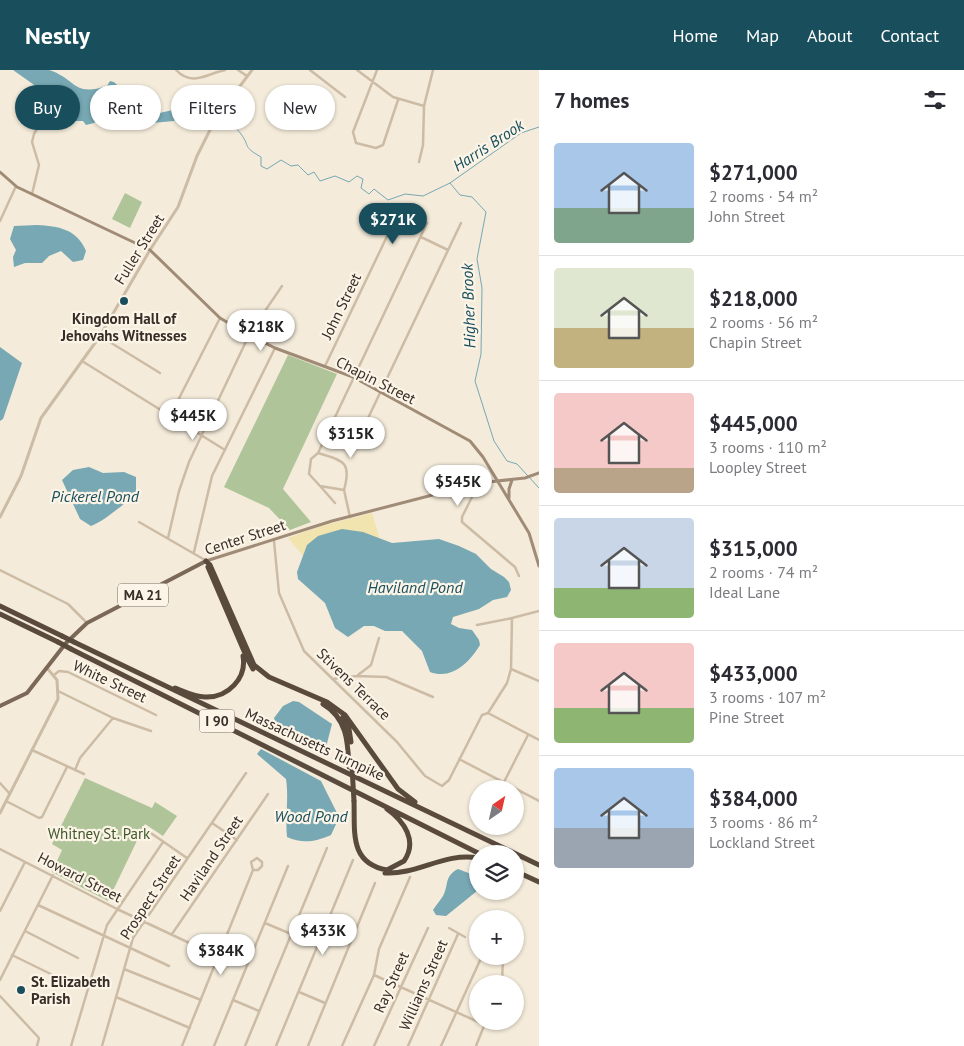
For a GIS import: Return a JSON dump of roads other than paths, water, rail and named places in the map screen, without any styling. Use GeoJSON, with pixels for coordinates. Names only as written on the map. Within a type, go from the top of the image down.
{"type":"FeatureCollection","features":[{"type":"Feature","properties":{"kind":"highway"},"geometry":{"type":"LineString","coordinates":[[206,561],[249,663],[260,675],[321,703],[338,716],[347,739],[355,847],[362,861],[373,870],[394,873],[456,857],[469,858]]}},
{"type":"Feature","properties":{"kind":"highway"},"geometry":{"type":"LineString","coordinates":[[206,561],[210,565],[254,665],[269,677],[336,708],[349,720],[391,781],[403,794],[464,828]]}},
{"type":"Feature","properties":{"kind":"highway","name":"Massachusetts Turnpike"},"geometry":{"type":"LineString","coordinates":[[0,606],[539,865]]}},
{"type":"Feature","properties":{"kind":"highway","name":"Massachusetts Turnpike"},"geometry":{"type":"LineString","coordinates":[[0,614],[469,848]]}},
{"type":"Feature","properties":{"kind":"highway"},"geometry":{"type":"LineString","coordinates":[[119,664],[192,695],[214,696],[231,689],[240,677],[244,666],[241,645]]}},
{"type":"Feature","properties":{"kind":"highway"},"geometry":{"type":"LineString","coordinates":[[321,700],[336,710],[346,723],[350,738],[350,767]]}},
{"type":"Feature","properties":{"kind":"highway"},"geometry":{"type":"LineString","coordinates":[[352,800],[356,845],[361,857],[376,868],[387,870],[398,866],[407,857],[410,850],[410,837],[406,829],[388,810],[363,795]]}},
{"type":"Feature","properties":{"kind":"highway"},"geometry":{"type":"LineString","coordinates":[[524,876],[539,883]]}},
{"type":"Feature","properties":{"kind":"main road","name":"Chapin Street"},"geometry":{"type":"LineString","coordinates":[[0,172],[16,186],[150,250],[220,318],[249,335],[275,348],[352,377],[470,442],[482,456],[537,546],[539,566]]}},
{"type":"Feature","properties":{"kind":"main road","name":"Center Street"},"geometry":{"type":"LineString","coordinates":[[0,706],[24,695],[68,641],[87,623],[206,561],[350,517],[479,483],[513,480],[529,477],[539,472]]}},
{"type":"Feature","properties":{"kind":"main road"},"geometry":{"type":"LineString","coordinates":[[509,499],[509,489],[513,480]]}},
{"type":"Feature","properties":{"kind":"street"},"geometry":{"type":"LineString","coordinates":[[176,70],[183,76],[193,80],[225,70]]}},
{"type":"Feature","properties":{"kind":"street"},"geometry":{"type":"LineString","coordinates":[[208,70],[210,75]]}},
{"type":"Feature","properties":{"kind":"street"},"geometry":{"type":"LineString","coordinates":[[238,70],[247,76]]}},
{"type":"Feature","properties":{"kind":"street","name":"Fuller Street"},"geometry":{"type":"LineString","coordinates":[[0,517],[21,476],[42,418],[100,336],[150,250],[179,205],[197,156],[216,118],[252,70]]}},
{"type":"Feature","properties":{"kind":"street"},"geometry":{"type":"LineString","coordinates":[[310,70],[345,97]]}},
{"type":"Feature","properties":{"kind":"street"},"geometry":{"type":"LineString","coordinates":[[357,70],[398,100],[424,106]]}},
{"type":"Feature","properties":{"kind":"street"},"geometry":{"type":"LineString","coordinates":[[377,70],[353,132],[356,143],[376,148],[383,145],[398,100]]}},
{"type":"Feature","properties":{"kind":"street"},"geometry":{"type":"LineString","coordinates":[[419,162],[423,144],[424,106],[433,70]]}},
{"type":"Feature","properties":{"kind":"street"},"geometry":{"type":"LineString","coordinates":[[45,115],[51,118],[49,126],[38,125],[45,115]]}},
{"type":"Feature","properties":{"kind":"street"},"geometry":{"type":"LineString","coordinates":[[32,194],[39,172],[32,142],[36,130]]}},
{"type":"Feature","properties":{"kind":"street"},"geometry":{"type":"LineString","coordinates":[[0,221],[16,186]]}},
{"type":"Feature","properties":{"kind":"street"},"geometry":{"type":"LineString","coordinates":[[335,504],[310,474],[311,458],[318,453],[352,377],[427,223]]}},
{"type":"Feature","properties":{"kind":"street"},"geometry":{"type":"LineString","coordinates":[[360,436],[379,392],[461,223]]}},
{"type":"Feature","properties":{"kind":"street","name":"John Street"},"geometry":{"type":"LineString","coordinates":[[325,366],[391,228]]}},
{"type":"Feature","properties":{"kind":"street"},"geometry":{"type":"LineString","coordinates":[[421,237],[448,250]]}},
{"type":"Feature","properties":{"kind":"street"},"geometry":{"type":"LineString","coordinates":[[168,538],[182,482],[202,436],[249,335],[282,286]]}},
{"type":"Feature","properties":{"kind":"street"},"geometry":{"type":"LineString","coordinates":[[170,416],[220,318]]}},
{"type":"Feature","properties":{"kind":"street"},"geometry":{"type":"LineString","coordinates":[[100,336],[160,373]]}},
{"type":"Feature","properties":{"kind":"street"},"geometry":{"type":"LineString","coordinates":[[194,552],[210,483],[275,348]]}},
{"type":"Feature","properties":{"kind":"street"},"geometry":{"type":"LineString","coordinates":[[82,361],[225,450]]}},
{"type":"Feature","properties":{"kind":"street"},"geometry":{"type":"LineString","coordinates":[[330,427],[370,440]]}},
{"type":"Feature","properties":{"kind":"street"},"geometry":{"type":"LineString","coordinates":[[318,453],[336,457],[347,470],[348,476],[344,490],[350,517]]}},
{"type":"Feature","properties":{"kind":"street"},"geometry":{"type":"LineString","coordinates":[[479,483],[462,517],[462,522],[515,567],[519,576]]}},
{"type":"Feature","properties":{"kind":"street"},"geometry":{"type":"LineString","coordinates":[[320,486],[344,490]]}},
{"type":"Feature","properties":{"kind":"street"},"geometry":{"type":"LineString","coordinates":[[139,522],[194,552],[206,561]]}},
{"type":"Feature","properties":{"kind":"street","name":"Stivens Terrace"},"geometry":{"type":"LineString","coordinates":[[274,540],[279,593],[304,651],[406,751],[424,776],[442,786],[449,779],[459,760]]}},
{"type":"Feature","properties":{"kind":"street"},"geometry":{"type":"LineString","coordinates":[[0,570],[68,604],[87,623]]}},
{"type":"Feature","properties":{"kind":"street"},"geometry":{"type":"LineString","coordinates":[[477,625],[539,611]]}},
{"type":"Feature","properties":{"kind":"street"},"geometry":{"type":"LineString","coordinates":[[500,780],[459,760],[482,715],[488,713],[506,683],[511,669],[512,618]]}},
{"type":"Feature","properties":{"kind":"street"},"geometry":{"type":"LineString","coordinates":[[357,676],[371,665],[379,638]]}},
{"type":"Feature","properties":{"kind":"street"},"geometry":{"type":"LineString","coordinates":[[0,813],[58,699],[54,675],[47,668]]}},
{"type":"Feature","properties":{"kind":"street"},"geometry":{"type":"LineString","coordinates":[[511,669],[539,681]]}},
{"type":"Feature","properties":{"kind":"street","name":"White Street"},"geometry":{"type":"LineString","coordinates":[[54,675],[60,671],[68,672],[156,716]]}},
{"type":"Feature","properties":{"kind":"street"},"geometry":{"type":"LineString","coordinates":[[332,679],[357,676],[386,676],[433,697]]}},
{"type":"Feature","properties":{"kind":"street"},"geometry":{"type":"LineString","coordinates":[[58,691],[113,718],[151,731]]}},
{"type":"Feature","properties":{"kind":"street"},"geometry":{"type":"LineString","coordinates":[[488,713],[539,740]]}},
{"type":"Feature","properties":{"kind":"street"},"geometry":{"type":"LineString","coordinates":[[75,770],[80,758],[113,718]]}},
{"type":"Feature","properties":{"kind":"street"},"geometry":{"type":"LineString","coordinates":[[505,780],[528,734]]}},
{"type":"Feature","properties":{"kind":"street"},"geometry":{"type":"LineString","coordinates":[[32,750],[84,774]]}},
{"type":"Feature","properties":{"kind":"street"},"geometry":{"type":"LineString","coordinates":[[6,801],[39,818],[42,817],[67,767]]}},
{"type":"Feature","properties":{"kind":"street","name":"Prospect Street"},"geometry":{"type":"LineString","coordinates":[[102,1046],[133,938],[246,773]]}},
{"type":"Feature","properties":{"kind":"street"},"geometry":{"type":"LineString","coordinates":[[0,783],[10,794]]}},
{"type":"Feature","properties":{"kind":"street"},"geometry":{"type":"LineString","coordinates":[[524,793],[539,801]]}},
{"type":"Feature","properties":{"kind":"street","name":"Haviland Street"},"geometry":{"type":"LineString","coordinates":[[172,934],[268,794]]}},
{"type":"Feature","properties":{"kind":"street"},"geometry":{"type":"LineString","coordinates":[[212,823],[237,840]]}},
{"type":"Feature","properties":{"kind":"street"},"geometry":{"type":"LineString","coordinates":[[145,830],[188,858]]}},
{"type":"Feature","properties":{"kind":"street"},"geometry":{"type":"LineString","coordinates":[[71,1046],[103,936],[117,909],[163,842]]}},
{"type":"Feature","properties":{"kind":"street"},"geometry":{"type":"LineString","coordinates":[[245,1046],[327,848]]}},
{"type":"Feature","properties":{"kind":"street","name":"Howard Street"},"geometry":{"type":"LineString","coordinates":[[0,849],[117,909],[232,963]]}},
{"type":"Feature","properties":{"kind":"street"},"geometry":{"type":"LineString","coordinates":[[182,1046],[253,870],[251,862],[257,858],[262,862],[262,866],[258,870],[253,870]]}},
{"type":"Feature","properties":{"kind":"street"},"geometry":{"type":"LineString","coordinates":[[276,1046],[353,860]]}},
{"type":"Feature","properties":{"kind":"street"},"geometry":{"type":"LineString","coordinates":[[0,911],[25,862]]}},
{"type":"Feature","properties":{"kind":"street"},"geometry":{"type":"LineString","coordinates":[[214,1046],[288,866]]}},
{"type":"Feature","properties":{"kind":"street"},"geometry":{"type":"LineString","coordinates":[[0,980],[52,876]]}},
{"type":"Feature","properties":{"kind":"street"},"geometry":{"type":"LineString","coordinates":[[342,1046],[374,975],[379,949],[410,878]]}},
{"type":"Feature","properties":{"kind":"street"},"geometry":{"type":"LineString","coordinates":[[308,1046],[375,882]]}},
{"type":"Feature","properties":{"kind":"street"},"geometry":{"type":"LineString","coordinates":[[38,905],[169,966]]}},
{"type":"Feature","properties":{"kind":"street"},"geometry":{"type":"LineString","coordinates":[[265,923],[291,934]]}},
{"type":"Feature","properties":{"kind":"street","name":"Ray Street"},"geometry":{"type":"LineString","coordinates":[[374,1046],[428,928]]}},
{"type":"Feature","properties":{"kind":"street"},"geometry":{"type":"LineString","coordinates":[[449,928],[465,937]]}},
{"type":"Feature","properties":{"kind":"street"},"geometry":{"type":"LineString","coordinates":[[25,931],[78,958]]}},
{"type":"Feature","properties":{"kind":"street","name":"Williams Street"},"geometry":{"type":"LineString","coordinates":[[408,1046],[458,934]]}},
{"type":"Feature","properties":{"kind":"street"},"geometry":{"type":"LineString","coordinates":[[12,955],[67,982]]}},
{"type":"Feature","properties":{"kind":"street"},"geometry":{"type":"LineString","coordinates":[[441,1046],[478,965]]}},
{"type":"Feature","properties":{"kind":"street"},"geometry":{"type":"LineString","coordinates":[[124,969],[201,1000]]}},
{"type":"Feature","properties":{"kind":"street"},"geometry":{"type":"LineString","coordinates":[[374,975],[469,1017]]}},
{"type":"Feature","properties":{"kind":"street"},"geometry":{"type":"LineString","coordinates":[[299,992],[325,1003]]}},
{"type":"Feature","properties":{"kind":"street"},"geometry":{"type":"LineString","coordinates":[[0,996],[39,1038],[36,1046]]}},
{"type":"Feature","properties":{"kind":"street"},"geometry":{"type":"LineString","coordinates":[[116,997],[190,1028]]}},
{"type":"Feature","properties":{"kind":"street"},"geometry":{"type":"LineString","coordinates":[[233,1000],[259,1012]]}},
{"type":"Feature","properties":{"kind":"street"},"geometry":{"type":"LineString","coordinates":[[476,1046],[483,1030]]}},
{"type":"Feature","properties":{"kind":"water"},"geometry":{"type":"Polygon","coordinates":[[[13,70],[49,70],[74,85],[34,85],[13,70]]]}},
{"type":"Feature","properties":{"kind":"water"},"geometry":{"type":"Polygon","coordinates":[[[110,81],[116,85],[108,85],[110,81]]]}},
{"type":"Feature","properties":{"kind":"water"},"geometry":{"type":"Polygon","coordinates":[[[80,88],[90,89],[90,124],[86,125],[83,121],[80,121],[80,88]]]}},
{"type":"Feature","properties":{"kind":"water"},"geometry":{"type":"Polygon","coordinates":[[[171,110],[171,121],[161,122],[161,113],[171,110]]]}},
{"type":"Feature","properties":{"kind":"water"},"geometry":{"type":"Polygon","coordinates":[[[14,226],[52,226],[72,233],[78,238],[86,251],[83,260],[73,262],[61,251],[49,256],[42,263],[25,263],[14,267],[13,257],[16,250],[10,239],[14,226]]]}},
{"type":"Feature","properties":{"kind":"water"},"geometry":{"type":"Polygon","coordinates":[[[0,347],[22,363],[3,419],[0,421],[0,347]]]}},
{"type":"Feature","properties":{"kind":"water","name":"Pickerel Pond"},"geometry":{"type":"Polygon","coordinates":[[[89,467],[103,473],[124,472],[136,477],[136,496],[103,520],[91,526],[80,519],[62,480],[73,470],[89,467]]]}},
{"type":"Feature","properties":{"kind":"water","name":"Haviland Pond"},"geometry":{"type":"Polygon","coordinates":[[[342,529],[363,532],[392,543],[439,539],[476,554],[491,569],[509,582],[511,590],[507,597],[493,600],[479,609],[453,617],[451,624],[459,628],[472,630],[479,640],[480,645],[465,664],[446,674],[430,672],[422,651],[402,631],[385,631],[374,626],[364,626],[348,637],[335,628],[325,603],[298,579],[297,572],[307,545],[318,536],[342,529]]]}},
{"type":"Feature","properties":{"kind":"water"},"geometry":{"type":"Polygon","coordinates":[[[293,701],[299,702],[332,724],[326,747],[316,750],[278,731],[274,718],[283,706],[293,701]]]}},
{"type":"Feature","properties":{"kind":"water","name":"Wood Pond"},"geometry":{"type":"Polygon","coordinates":[[[261,749],[321,781],[337,813],[337,822],[331,835],[309,841],[298,841],[287,837],[286,779],[257,754],[261,749]]]}},
{"type":"Feature","properties":{"kind":"water"},"geometry":{"type":"Polygon","coordinates":[[[458,869],[469,873],[469,897],[446,916],[436,915],[433,910],[443,896],[449,878],[458,869]]]}},
{"type":"Feature","properties":{"kind":"waterway","name":"Harris Brook"},"geometry":{"type":"LineString","coordinates":[[450,183],[521,133],[539,127]]}},
{"type":"Feature","properties":{"kind":"waterway","name":"Higher Brook"},"geometry":{"type":"LineString","coordinates":[[237,130],[249,149],[261,157],[261,166],[267,169],[281,160],[291,166],[298,165],[308,175],[314,172],[320,181],[335,176],[349,182],[357,176],[363,179],[361,188],[369,194],[374,189],[388,200],[405,194],[423,196],[450,183],[460,195],[472,197],[486,212],[477,259],[482,288],[481,354],[475,381],[494,441],[507,461],[517,464],[539,488]]}},
{"type":"Feature","properties":{"kind":"place","name":"Kingdom Hall of Jehovahs Witnesses"},"geometry":{"type":"Point","coordinates":[124,301]}},
{"type":"Feature","properties":{"kind":"place","name":"St. Elizabeth Parish"},"geometry":{"type":"Point","coordinates":[21,990]}},
{"type":"Feature","properties":{"kind":"park label","name":"Whitney St. Park"},"geometry":{"type":"Point","coordinates":[99,833]}}]}
